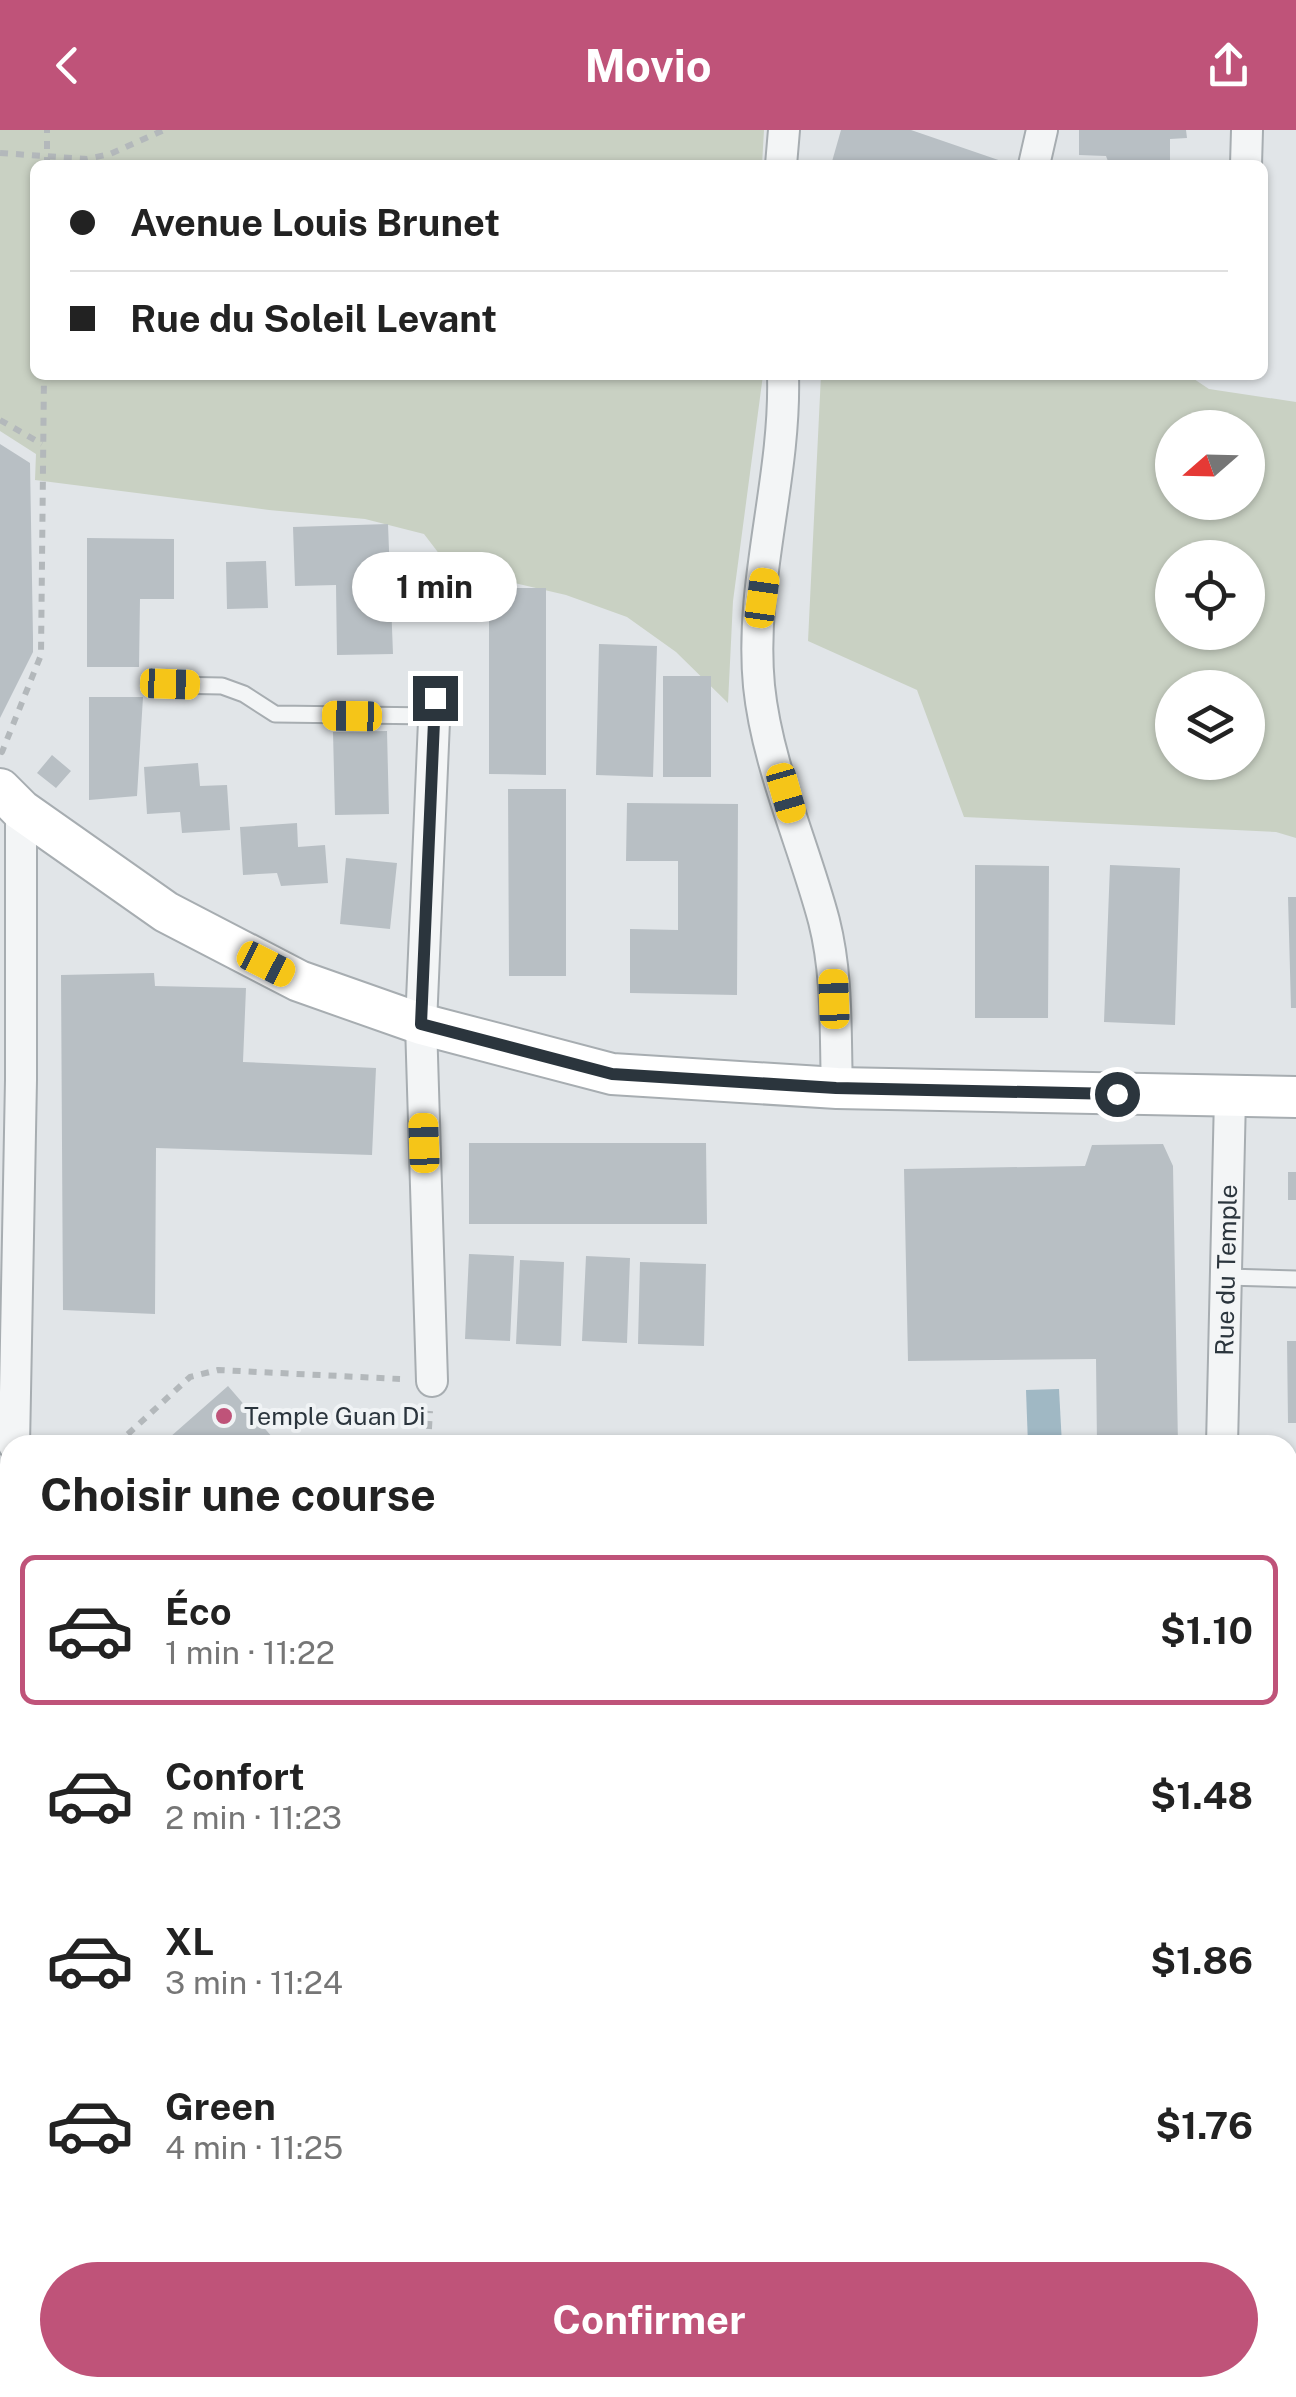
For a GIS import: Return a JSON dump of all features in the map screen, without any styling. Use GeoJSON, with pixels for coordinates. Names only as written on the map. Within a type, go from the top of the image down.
{"type":"FeatureCollection","features":[{"type":"Feature","properties":{"kind":"street"},"geometry":{"type":"LineString","coordinates":[[781,160],[784,130]]}},
{"type":"Feature","properties":{"kind":"street"},"geometry":{"type":"LineString","coordinates":[[1035,160],[1042,130]]}},
{"type":"Feature","properties":{"kind":"street"},"geometry":{"type":"LineString","coordinates":[[1246,160],[1247,130]]}},
{"type":"Feature","properties":{"kind":"street"},"geometry":{"type":"LineString","coordinates":[[783,380],[776,488],[757,634],[759,688],[766,728],[824,923],[832,965],[836,1088]]}},
{"type":"Feature","properties":{"kind":"street"},"geometry":{"type":"LineString","coordinates":[[432,1381],[421,1024],[435,707]]}},
{"type":"Feature","properties":{"kind":"street"},"geometry":{"type":"LineString","coordinates":[[11,799],[166,912],[300,981],[421,1024],[612,1074],[836,1088],[1296,1096]]}},
{"type":"Feature","properties":{"kind":"street"},"geometry":{"type":"LineString","coordinates":[[11,799],[14,1435]]}},
{"type":"Feature","properties":{"kind":"street","name":"Rue du Temple"},"geometry":{"type":"LineString","coordinates":[[1222,1435],[1230,1097]]}},
{"type":"Feature","properties":{"kind":"lane"},"geometry":{"type":"LineString","coordinates":[[170,684],[222,686],[244,694],[274,714],[435,707]]}},
{"type":"Feature","properties":{"kind":"lane"},"geometry":{"type":"LineString","coordinates":[[1226,1277],[1296,1279]]}},
{"type":"Feature","properties":{"kind":"path"},"geometry":{"type":"LineString","coordinates":[[47,160],[48,130]]}},
{"type":"Feature","properties":{"kind":"path"},"geometry":{"type":"LineString","coordinates":[[74,160],[110,154],[164,130]]}},
{"type":"Feature","properties":{"kind":"path"},"geometry":{"type":"LineString","coordinates":[[0,152],[38,160]]}},
{"type":"Feature","properties":{"kind":"path"},"geometry":{"type":"LineString","coordinates":[[0,750],[41,656],[44,380]]}},
{"type":"Feature","properties":{"kind":"path"},"geometry":{"type":"LineString","coordinates":[[0,420],[42,444]]}},
{"type":"Feature","properties":{"kind":"path"},"geometry":{"type":"LineString","coordinates":[[127,1435],[190,1377],[202,1372],[432,1381]]}},
{"type":"Feature","properties":{"kind":"shaded area"},"geometry":{"type":"Polygon","coordinates":[[[0,130],[764,130],[762,160],[30,160],[30,380],[762,380],[733,601],[728,703],[676,652],[627,617],[566,595],[450,568],[424,534],[365,519],[35,480],[36,454],[0,431],[0,130]]]}},
{"type":"Feature","properties":{"kind":"shaded area"},"geometry":{"type":"Polygon","coordinates":[[[821,380],[1196,380],[1209,389],[1296,402],[1296,838],[1276,832],[964,817],[917,690],[808,641],[821,380]]]}},
{"type":"Feature","properties":{"kind":"water"},"geometry":{"type":"Polygon","coordinates":[[[1059,1389],[1061,1435],[1028,1435],[1026,1390],[1059,1389]]]}},
{"type":"Feature","properties":{"kind":"building"},"geometry":{"type":"Polygon","coordinates":[[[841,130],[911,130],[998,160],[832,160],[841,130]]]}},
{"type":"Feature","properties":{"kind":"building"},"geometry":{"type":"Polygon","coordinates":[[[1079,130],[1186,130],[1187,138],[1170,139],[1170,160],[1108,160],[1106,156],[1079,155],[1079,130]]]}},
{"type":"Feature","properties":{"kind":"building"},"geometry":{"type":"Polygon","coordinates":[[[0,444],[30,463],[33,652],[0,718],[0,444]]]}},
{"type":"Feature","properties":{"kind":"building"},"geometry":{"type":"Polygon","coordinates":[[[388,524],[393,654],[337,655],[336,585],[295,586],[293,527],[388,524]]]}},
{"type":"Feature","properties":{"kind":"building"},"geometry":{"type":"Polygon","coordinates":[[[87,538],[174,539],[174,599],[140,599],[139,667],[87,667],[87,538]]]}},
{"type":"Feature","properties":{"kind":"building"},"geometry":{"type":"Polygon","coordinates":[[[266,561],[268,608],[227,609],[226,562],[266,561]]]}},
{"type":"Feature","properties":{"kind":"building"},"geometry":{"type":"Polygon","coordinates":[[[489,588],[546,588],[546,775],[489,774],[489,588]]]}},
{"type":"Feature","properties":{"kind":"building"},"geometry":{"type":"Polygon","coordinates":[[[599,644],[657,646],[653,777],[596,775],[599,644]]]}},
{"type":"Feature","properties":{"kind":"building"},"geometry":{"type":"Polygon","coordinates":[[[663,676],[711,676],[711,777],[663,777],[663,676]]]}},
{"type":"Feature","properties":{"kind":"building"},"geometry":{"type":"Polygon","coordinates":[[[89,697],[143,697],[137,796],[89,800],[89,697]]]}},
{"type":"Feature","properties":{"kind":"building"},"geometry":{"type":"Polygon","coordinates":[[[387,731],[389,814],[335,815],[333,732],[387,731]]]}},
{"type":"Feature","properties":{"kind":"building"},"geometry":{"type":"Polygon","coordinates":[[[52,755],[71,771],[56,788],[37,773],[52,755]]]}},
{"type":"Feature","properties":{"kind":"building"},"geometry":{"type":"Polygon","coordinates":[[[198,763],[200,786],[227,785],[230,830],[182,833],[180,812],[147,814],[144,767],[198,763]]]}},
{"type":"Feature","properties":{"kind":"building"},"geometry":{"type":"Polygon","coordinates":[[[508,789],[566,789],[566,976],[509,976],[508,789]]]}},
{"type":"Feature","properties":{"kind":"building"},"geometry":{"type":"Polygon","coordinates":[[[627,803],[738,804],[737,995],[630,993],[630,929],[678,930],[678,861],[626,861],[627,803]]]}},
{"type":"Feature","properties":{"kind":"building"},"geometry":{"type":"Polygon","coordinates":[[[297,823],[298,847],[325,845],[328,883],[281,886],[277,873],[243,875],[240,827],[297,823]]]}},
{"type":"Feature","properties":{"kind":"building"},"geometry":{"type":"Polygon","coordinates":[[[346,858],[397,863],[390,929],[340,924],[346,858]]]}},
{"type":"Feature","properties":{"kind":"building"},"geometry":{"type":"Polygon","coordinates":[[[975,865],[1049,866],[1048,1018],[975,1018],[975,865]]]}},
{"type":"Feature","properties":{"kind":"building"},"geometry":{"type":"Polygon","coordinates":[[[1110,865],[1180,868],[1175,1025],[1104,1022],[1110,865]]]}},
{"type":"Feature","properties":{"kind":"building"},"geometry":{"type":"Polygon","coordinates":[[[1288,897],[1296,897],[1296,1008],[1291,1008],[1288,897]]]}},
{"type":"Feature","properties":{"kind":"building"},"geometry":{"type":"Polygon","coordinates":[[[154,973],[155,986],[246,988],[243,1062],[376,1068],[372,1155],[156,1148],[155,1314],[63,1310],[61,975],[154,973]]]}},
{"type":"Feature","properties":{"kind":"building"},"geometry":{"type":"Polygon","coordinates":[[[469,1143],[706,1143],[707,1224],[469,1224],[469,1143]]]}},
{"type":"Feature","properties":{"kind":"building"},"geometry":{"type":"Polygon","coordinates":[[[1163,1144],[1173,1166],[1178,1435],[1097,1435],[1096,1359],[908,1361],[904,1169],[1085,1166],[1092,1145],[1163,1144]]]}},
{"type":"Feature","properties":{"kind":"building"},"geometry":{"type":"Polygon","coordinates":[[[1288,1172],[1296,1172],[1296,1200],[1288,1200],[1288,1172]]]}},
{"type":"Feature","properties":{"kind":"building"},"geometry":{"type":"Polygon","coordinates":[[[469,1254],[514,1256],[510,1341],[465,1339],[469,1254]]]}},
{"type":"Feature","properties":{"kind":"building"},"geometry":{"type":"Polygon","coordinates":[[[586,1256],[630,1258],[627,1343],[582,1341],[586,1256]]]}},
{"type":"Feature","properties":{"kind":"building"},"geometry":{"type":"Polygon","coordinates":[[[520,1260],[564,1262],[561,1346],[516,1344],[520,1260]]]}},
{"type":"Feature","properties":{"kind":"building"},"geometry":{"type":"Polygon","coordinates":[[[640,1262],[706,1264],[704,1346],[638,1344],[640,1262]]]}},
{"type":"Feature","properties":{"kind":"building"},"geometry":{"type":"Polygon","coordinates":[[[1287,1341],[1296,1341],[1296,1423],[1288,1423],[1287,1341]]]}},
{"type":"Feature","properties":{"kind":"building","name":"Temple Guan Di"},"geometry":{"type":"Polygon","coordinates":[[[228,1386],[270,1435],[172,1435],[228,1386]]]}},
{"type":"Feature","properties":{"kind":"waterway"},"geometry":{"type":"LineString","coordinates":[[828,2397],[860,2397]]}},
{"type":"Feature","properties":{"kind":"place","name":"Temple Guan Di"},"geometry":{"type":"Point","coordinates":[224,1416]}},
{"type":"Feature","properties":{"kind":"route"},"geometry":{"type":"LineString","coordinates":[[435,698],[421,1024],[612,1074],[836,1088],[1117,1094]]}}]}
